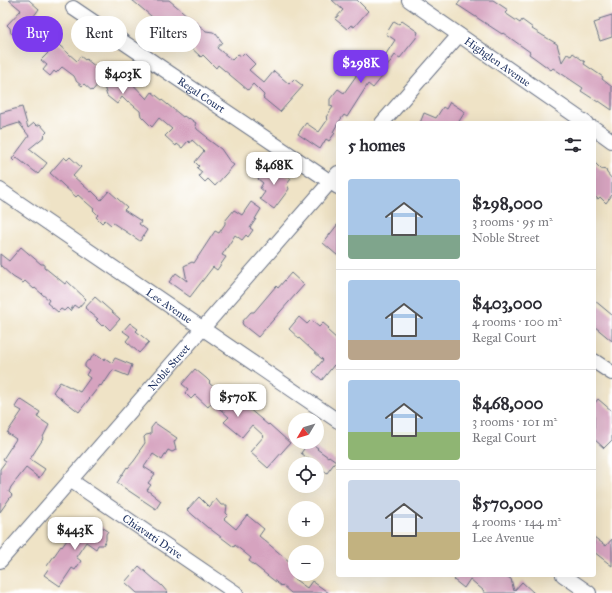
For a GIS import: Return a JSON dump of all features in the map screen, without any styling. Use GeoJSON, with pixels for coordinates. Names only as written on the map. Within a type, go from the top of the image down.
{"type":"FeatureCollection","features":[{"type":"Feature","properties":{"kind":"street","name":"Highglen Avenue"},"geometry":{"type":"LineString","coordinates":[[409,0],[583,121]]}},
{"type":"Feature","properties":{"kind":"street","name":"Regal Court"},"geometry":{"type":"LineString","coordinates":[[73,8],[335,181]]}},
{"type":"Feature","properties":{"kind":"street"},"geometry":{"type":"LineString","coordinates":[[384,121],[459,35]]}},
{"type":"Feature","properties":{"kind":"street"},"geometry":{"type":"LineString","coordinates":[[596,129],[612,141]]}},
{"type":"Feature","properties":{"kind":"street","name":"Noble Street"},"geometry":{"type":"LineString","coordinates":[[0,561],[203,328],[335,181]]}},
{"type":"Feature","properties":{"kind":"street","name":"Lee Avenue"},"geometry":{"type":"LineString","coordinates":[[0,190],[336,420]]}},
{"type":"Feature","properties":{"kind":"street"},"geometry":{"type":"LineString","coordinates":[[596,362],[612,373]]}},
{"type":"Feature","properties":{"kind":"street","name":"Chiavatti Drive"},"geometry":{"type":"LineString","coordinates":[[70,480],[236,593]]}},
{"type":"Feature","properties":{"kind":"street"},"geometry":{"type":"LineString","coordinates":[[566,577],[589,593]]}},
{"type":"Feature","properties":{"kind":"building"},"geometry":{"type":"Polygon","coordinates":[[[9,0],[29,0],[39,9],[34,16],[15,16],[21,10],[9,0]]]}},
{"type":"Feature","properties":{"kind":"building"},"geometry":{"type":"Polygon","coordinates":[[[132,0],[169,0],[188,16],[151,16],[132,0]]]}},
{"type":"Feature","properties":{"kind":"building"},"geometry":{"type":"Polygon","coordinates":[[[332,0],[357,0],[368,11],[354,27],[351,25],[347,29],[335,19],[343,10],[332,0]]]}},
{"type":"Feature","properties":{"kind":"building"},"geometry":{"type":"Polygon","coordinates":[[[461,0],[493,0],[508,10],[505,13],[520,23],[522,20],[533,28],[532,29],[557,44],[562,62],[567,54],[571,56],[573,53],[585,62],[584,64],[603,77],[602,79],[612,87],[612,110],[581,91],[583,88],[553,68],[551,70],[529,54],[530,52],[503,33],[502,34],[457,5],[461,0]]]}},
{"type":"Feature","properties":{"kind":"building"},"geometry":{"type":"Polygon","coordinates":[[[612,15],[612,37],[600,41],[594,23],[600,21],[599,19],[612,15]]]}},
{"type":"Feature","properties":{"kind":"building"},"geometry":{"type":"Polygon","coordinates":[[[12,20],[12,34],[10,28],[7,25],[12,20]]]}},
{"type":"Feature","properties":{"kind":"building"},"geometry":{"type":"Polygon","coordinates":[[[394,21],[399,24],[402,21],[418,32],[416,38],[400,58],[395,55],[384,71],[382,77],[373,88],[368,84],[347,117],[344,115],[340,121],[336,121],[336,127],[333,132],[335,133],[329,141],[326,139],[320,149],[298,134],[306,123],[319,132],[328,119],[326,117],[333,107],[330,106],[330,99],[338,89],[344,93],[356,76],[356,69],[364,58],[371,62],[375,57],[378,59],[381,54],[384,57],[395,40],[386,34],[394,21]]]}},
{"type":"Feature","properties":{"kind":"building"},"geometry":{"type":"Polygon","coordinates":[[[201,27],[206,31],[216,34],[222,42],[217,48],[232,60],[238,54],[241,56],[244,53],[255,64],[249,70],[264,83],[274,71],[289,84],[294,79],[303,86],[280,112],[263,98],[264,95],[253,84],[248,90],[218,65],[216,68],[203,55],[201,57],[196,52],[201,52],[201,27]]]}},
{"type":"Feature","properties":{"kind":"building"},"geometry":{"type":"Polygon","coordinates":[[[63,49],[77,61],[80,56],[85,60],[86,59],[112,80],[118,72],[123,76],[124,75],[147,99],[152,92],[183,117],[189,118],[196,123],[195,125],[197,129],[221,149],[230,162],[234,165],[215,186],[208,179],[205,182],[199,176],[202,172],[197,168],[199,166],[195,162],[204,151],[192,140],[190,143],[188,141],[182,148],[177,144],[176,146],[165,136],[172,129],[159,118],[152,127],[141,116],[140,111],[122,97],[117,104],[107,96],[102,80],[92,91],[84,84],[82,86],[76,81],[74,76],[62,67],[56,73],[54,71],[50,76],[43,70],[47,65],[41,60],[48,53],[47,52],[63,52],[63,49]]]}},
{"type":"Feature","properties":{"kind":"building"},"geometry":{"type":"Polygon","coordinates":[[[450,102],[465,112],[459,121],[421,121],[424,113],[436,118],[443,107],[446,109],[450,102]]]}},
{"type":"Feature","properties":{"kind":"building"},"geometry":{"type":"Polygon","coordinates":[[[22,107],[28,128],[34,123],[37,126],[40,124],[47,132],[44,135],[45,136],[29,149],[47,163],[38,174],[17,158],[14,161],[12,159],[29,136],[19,123],[0,129],[0,113],[22,107]]]}},
{"type":"Feature","properties":{"kind":"building"},"geometry":{"type":"Polygon","coordinates":[[[64,157],[67,160],[70,157],[81,167],[73,176],[91,192],[92,191],[101,200],[109,191],[127,207],[124,210],[141,221],[139,224],[147,230],[140,241],[113,223],[111,225],[105,220],[102,223],[96,217],[98,215],[93,210],[94,209],[78,195],[76,197],[50,173],[64,157]]]}},
{"type":"Feature","properties":{"kind":"building"},"geometry":{"type":"Polygon","coordinates":[[[596,164],[601,169],[606,170],[612,179],[612,195],[606,203],[600,197],[598,199],[596,198],[596,164]]]}},
{"type":"Feature","properties":{"kind":"building"},"geometry":{"type":"Polygon","coordinates":[[[267,167],[272,171],[274,167],[291,179],[287,184],[289,189],[274,209],[260,199],[265,192],[260,188],[263,183],[258,179],[267,167]]]}},
{"type":"Feature","properties":{"kind":"building"},"geometry":{"type":"Polygon","coordinates":[[[251,202],[261,209],[250,228],[253,230],[248,237],[246,235],[242,240],[235,235],[222,255],[226,257],[217,270],[213,267],[190,297],[169,282],[176,273],[187,281],[184,266],[192,262],[194,263],[215,231],[219,233],[225,224],[225,221],[234,210],[242,215],[251,202]]]}},
{"type":"Feature","properties":{"kind":"building"},"geometry":{"type":"Polygon","coordinates":[[[336,227],[336,254],[323,243],[336,227]]]}},
{"type":"Feature","properties":{"kind":"building"},"geometry":{"type":"Polygon","coordinates":[[[21,247],[41,264],[44,264],[44,267],[65,284],[67,281],[86,299],[78,308],[74,305],[70,311],[67,308],[64,311],[61,309],[58,312],[47,303],[49,300],[35,288],[34,289],[25,281],[23,283],[13,277],[0,265],[0,254],[9,261],[21,247]]]}},
{"type":"Feature","properties":{"kind":"building"},"geometry":{"type":"Polygon","coordinates":[[[291,273],[304,285],[258,337],[243,325],[242,322],[251,312],[254,312],[276,286],[278,288],[291,273]]]}},
{"type":"Feature","properties":{"kind":"building"},"geometry":{"type":"Polygon","coordinates":[[[95,297],[120,319],[110,330],[104,324],[102,326],[96,320],[98,319],[85,308],[95,297]]]}},
{"type":"Feature","properties":{"kind":"building"},"geometry":{"type":"Polygon","coordinates":[[[596,302],[612,315],[612,341],[596,328],[596,302]]]}},
{"type":"Feature","properties":{"kind":"building"},"geometry":{"type":"Polygon","coordinates":[[[299,317],[307,324],[311,320],[319,327],[323,323],[329,328],[327,330],[336,338],[336,366],[334,365],[322,380],[313,372],[323,360],[289,329],[299,317]]]}},
{"type":"Feature","properties":{"kind":"building"},"geometry":{"type":"Polygon","coordinates":[[[130,323],[138,329],[136,331],[149,342],[139,353],[126,341],[130,336],[123,331],[130,323]]]}},
{"type":"Feature","properties":{"kind":"building"},"geometry":{"type":"Polygon","coordinates":[[[94,354],[104,360],[105,358],[112,363],[115,358],[132,365],[128,376],[113,370],[105,382],[104,381],[101,386],[100,385],[79,412],[53,392],[60,382],[80,392],[90,378],[86,375],[89,370],[85,367],[85,364],[94,354]]]}},
{"type":"Feature","properties":{"kind":"building"},"geometry":{"type":"Polygon","coordinates":[[[195,369],[226,398],[230,393],[268,425],[269,424],[288,441],[288,445],[268,468],[250,452],[264,436],[252,425],[242,437],[224,422],[229,417],[212,402],[208,407],[195,395],[191,399],[185,393],[188,389],[182,384],[195,369]]]}},
{"type":"Feature","properties":{"kind":"building"},"geometry":{"type":"Polygon","coordinates":[[[20,399],[40,412],[37,417],[49,425],[43,439],[30,459],[45,469],[39,478],[26,468],[11,487],[9,492],[12,495],[0,512],[0,469],[6,461],[3,459],[16,439],[7,433],[22,411],[15,407],[20,399]]]}},
{"type":"Feature","properties":{"kind":"building"},"geometry":{"type":"Polygon","coordinates":[[[598,399],[612,411],[612,440],[604,448],[596,441],[596,402],[598,399]]]}},
{"type":"Feature","properties":{"kind":"building"},"geometry":{"type":"Polygon","coordinates":[[[155,423],[177,438],[174,442],[176,450],[172,452],[168,450],[162,460],[153,454],[144,467],[155,474],[148,483],[151,485],[147,490],[161,501],[156,509],[117,483],[127,467],[128,468],[141,451],[140,450],[145,443],[144,437],[151,434],[151,428],[155,423]]]}},
{"type":"Feature","properties":{"kind":"building"},"geometry":{"type":"Polygon","coordinates":[[[304,449],[317,449],[336,461],[327,473],[324,471],[324,457],[306,457],[301,453],[304,449]]]}},
{"type":"Feature","properties":{"kind":"building"},"geometry":{"type":"Polygon","coordinates":[[[199,497],[209,507],[216,499],[221,505],[227,505],[226,513],[228,515],[224,519],[236,529],[247,515],[264,529],[259,536],[288,560],[288,581],[297,581],[307,588],[312,581],[329,593],[291,593],[249,561],[251,558],[235,545],[234,547],[187,510],[199,497]]]}},
{"type":"Feature","properties":{"kind":"building"},"geometry":{"type":"Polygon","coordinates":[[[88,518],[108,531],[106,534],[106,540],[103,545],[98,545],[96,549],[86,542],[76,557],[81,561],[75,570],[72,568],[60,586],[44,575],[49,568],[47,566],[72,533],[76,535],[88,518]]]}},
{"type":"Feature","properties":{"kind":"building"},"geometry":{"type":"Polygon","coordinates":[[[596,538],[606,546],[612,539],[612,566],[596,554],[596,538]]]}},
{"type":"Feature","properties":{"kind":"building"},"geometry":{"type":"Polygon","coordinates":[[[139,566],[168,593],[137,593],[125,582],[139,566]]]}},
{"type":"Feature","properties":{"kind":"building"},"geometry":{"type":"Polygon","coordinates":[[[456,577],[508,577],[511,579],[514,591],[522,582],[534,593],[484,593],[484,591],[470,579],[464,588],[454,580],[456,577]]]}}]}
